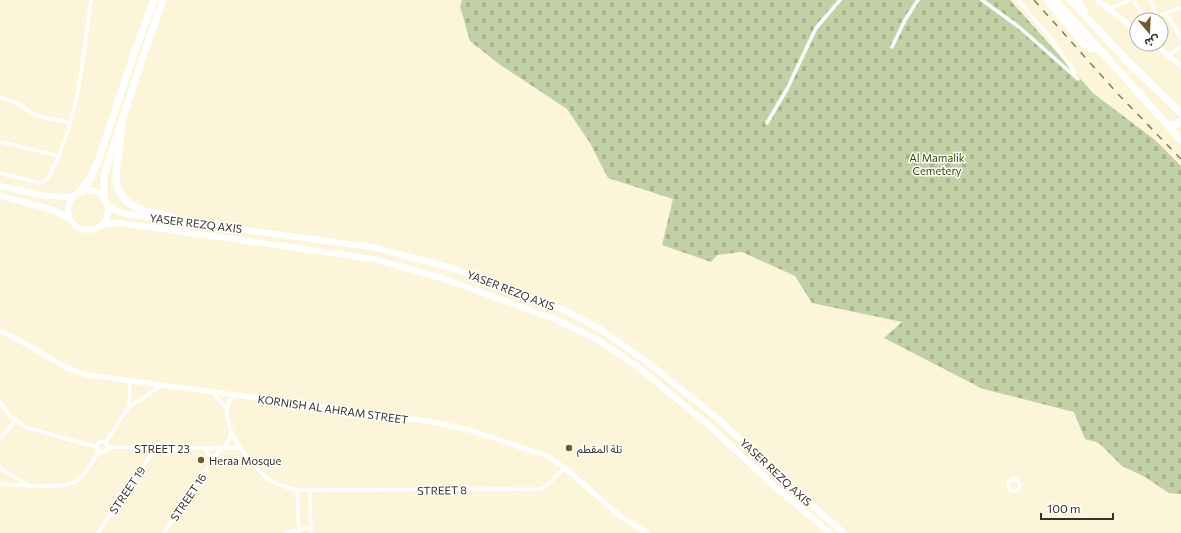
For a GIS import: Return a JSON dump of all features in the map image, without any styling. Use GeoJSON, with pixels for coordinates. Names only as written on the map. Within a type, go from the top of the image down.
{"type":"FeatureCollection","features":[{"type":"Feature","properties":{"kind":"highway"},"geometry":{"type":"LineString","coordinates":[[76,195],[90,179],[97,164],[135,51],[154,0]]}},
{"type":"Feature","properties":{"kind":"highway"},"geometry":{"type":"LineString","coordinates":[[106,201],[104,175],[163,0]]}},
{"type":"Feature","properties":{"kind":"highway"},"geometry":{"type":"LineString","coordinates":[[1047,0],[1082,42],[1088,47],[1098,49]]}},
{"type":"Feature","properties":{"kind":"highway"},"geometry":{"type":"LineString","coordinates":[[1056,0],[1098,49],[1181,140]]}},
{"type":"Feature","properties":{"kind":"highway"},"geometry":{"type":"LineString","coordinates":[[1071,0],[1126,61],[1181,113]]}},
{"type":"Feature","properties":{"kind":"highway"},"geometry":{"type":"LineString","coordinates":[[1078,0],[1089,20]]}},
{"type":"Feature","properties":{"kind":"highway"},"geometry":{"type":"LineString","coordinates":[[1168,126],[1175,126],[1181,122]]}},
{"type":"Feature","properties":{"kind":"highway"},"geometry":{"type":"LineString","coordinates":[[120,124],[121,145],[115,172],[120,190],[135,207],[167,214],[178,221]]}},
{"type":"Feature","properties":{"kind":"main road"},"geometry":{"type":"LineString","coordinates":[[0,186],[45,196],[76,195],[91,190],[98,193],[106,201],[107,216],[101,225],[94,229],[86,230],[79,227],[71,219],[53,210],[0,196]]}},
{"type":"Feature","properties":{"kind":"main road"},"geometry":{"type":"LineString","coordinates":[[71,219],[69,208],[76,195]]}},
{"type":"Feature","properties":{"kind":"main road","name":"YASER REZQ AXIS"},"geometry":{"type":"LineString","coordinates":[[106,201],[121,213],[372,247],[452,268],[530,296],[566,311],[600,329],[647,362],[717,418],[789,486],[844,533]]}},
{"type":"Feature","properties":{"kind":"main road","name":"YASER REZQ AXIS"},"geometry":{"type":"LineString","coordinates":[[101,225],[120,223],[373,259],[442,278],[550,316],[600,341],[635,365],[711,427],[774,485],[830,533]]}},
{"type":"Feature","properties":{"kind":"street"},"geometry":{"type":"LineString","coordinates":[[0,173],[42,182],[48,178],[59,156],[71,123],[80,82],[91,0]]}},
{"type":"Feature","properties":{"kind":"street"},"geometry":{"type":"LineString","coordinates":[[767,123],[784,93],[816,28],[840,0]]}},
{"type":"Feature","properties":{"kind":"street"},"geometry":{"type":"LineString","coordinates":[[892,47],[905,20],[918,0]]}},
{"type":"Feature","properties":{"kind":"street"},"geometry":{"type":"LineString","coordinates":[[984,0],[1019,27],[1078,78],[1049,36],[1018,0]]}},
{"type":"Feature","properties":{"kind":"street"},"geometry":{"type":"LineString","coordinates":[[1109,9],[1129,0]]}},
{"type":"Feature","properties":{"kind":"street"},"geometry":{"type":"LineString","coordinates":[[1134,0],[1141,12]]}},
{"type":"Feature","properties":{"kind":"street"},"geometry":{"type":"LineString","coordinates":[[1151,0],[1155,12]]}},
{"type":"Feature","properties":{"kind":"street"},"geometry":{"type":"LineString","coordinates":[[1101,1],[1129,25]]}},
{"type":"Feature","properties":{"kind":"street"},"geometry":{"type":"LineString","coordinates":[[1169,12],[1181,8]]}},
{"type":"Feature","properties":{"kind":"street"},"geometry":{"type":"LineString","coordinates":[[1169,18],[1180,36]]}},
{"type":"Feature","properties":{"kind":"street"},"geometry":{"type":"LineString","coordinates":[[1169,56],[1181,46]]}},
{"type":"Feature","properties":{"kind":"street"},"geometry":{"type":"LineString","coordinates":[[1164,52],[1181,66]]}},
{"type":"Feature","properties":{"kind":"street"},"geometry":{"type":"LineString","coordinates":[[0,98],[18,104],[37,116],[71,123]]}},
{"type":"Feature","properties":{"kind":"street"},"geometry":{"type":"LineString","coordinates":[[0,142],[59,156]]}},
{"type":"Feature","properties":{"kind":"street","name":"KORNISH AL AHRAM STREET"},"geometry":{"type":"LineString","coordinates":[[0,331],[20,340],[73,371],[88,375],[451,426],[540,452],[566,468],[621,517],[647,533]]}},
{"type":"Feature","properties":{"kind":"street"},"geometry":{"type":"LineString","coordinates":[[129,407],[130,382]]}},
{"type":"Feature","properties":{"kind":"street"},"geometry":{"type":"LineString","coordinates":[[105,443],[129,407],[161,386]]}},
{"type":"Feature","properties":{"kind":"street"},"geometry":{"type":"LineString","coordinates":[[214,393],[228,412]]}},
{"type":"Feature","properties":{"kind":"street"},"geometry":{"type":"LineString","coordinates":[[231,433],[228,404],[234,395]]}},
{"type":"Feature","properties":{"kind":"street"},"geometry":{"type":"LineString","coordinates":[[0,402],[15,421],[27,428],[97,447],[99,451]]}},
{"type":"Feature","properties":{"kind":"street"},"geometry":{"type":"LineString","coordinates":[[0,439],[15,421]]}},
{"type":"Feature","properties":{"kind":"street","name":"STREET 8"},"geometry":{"type":"LineString","coordinates":[[231,433],[256,468],[270,480],[297,490],[310,492],[539,490],[545,487],[566,468]]}},
{"type":"Feature","properties":{"kind":"street","name":"STREET 16"},"geometry":{"type":"LineString","coordinates":[[164,533],[221,448],[227,443],[231,433]]}},
{"type":"Feature","properties":{"kind":"street"},"geometry":{"type":"LineString","coordinates":[[97,447],[99,443],[105,443]]}},
{"type":"Feature","properties":{"kind":"street"},"geometry":{"type":"LineString","coordinates":[[99,451],[105,451],[107,447],[105,443]]}},
{"type":"Feature","properties":{"kind":"street","name":"STREET 23"},"geometry":{"type":"LineString","coordinates":[[107,447],[241,448]]}},
{"type":"Feature","properties":{"kind":"street","name":"STREET 19"},"geometry":{"type":"LineString","coordinates":[[98,533],[156,447]]}},
{"type":"Feature","properties":{"kind":"street","name":"STREET 16"},"geometry":{"type":"LineString","coordinates":[[205,448],[212,462]]}},
{"type":"Feature","properties":{"kind":"street"},"geometry":{"type":"LineString","coordinates":[[0,484],[65,485],[75,482],[80,478],[99,451]]}},
{"type":"Feature","properties":{"kind":"street"},"geometry":{"type":"LineString","coordinates":[[0,468],[20,481],[32,485]]}},
{"type":"Feature","properties":{"kind":"street"},"geometry":{"type":"LineString","coordinates":[[297,490],[299,531]]}},
{"type":"Feature","properties":{"kind":"street"},"geometry":{"type":"LineString","coordinates":[[310,492],[311,533]]}},
{"type":"Feature","properties":{"kind":"street"},"geometry":{"type":"LineString","coordinates":[[286,533],[299,531],[310,527]]}},
{"type":"Feature","properties":{"kind":"green space","name":"Al Mamalik Cemetery"},"geometry":{"type":"Polygon","coordinates":[[[462,0],[1010,0],[1093,93],[1155,140],[1181,166],[1181,494],[1169,493],[1145,477],[1122,466],[1099,443],[1085,439],[1074,412],[983,389],[884,338],[902,322],[812,303],[795,276],[742,252],[717,255],[711,262],[662,245],[673,199],[608,178],[590,143],[567,109],[499,64],[470,41],[460,6],[462,0]]]}},
{"type":"Feature","properties":{"kind":"railway"},"geometry":{"type":"LineString","coordinates":[[1034,0],[1117,93],[1181,159]]}},
{"type":"Feature","properties":{"kind":"place","name":"تلة المقطم"},"geometry":{"type":"Point","coordinates":[569,448]}},
{"type":"Feature","properties":{"kind":"place","name":"Heraa Mosque"},"geometry":{"type":"Point","coordinates":[201,460]}}]}
